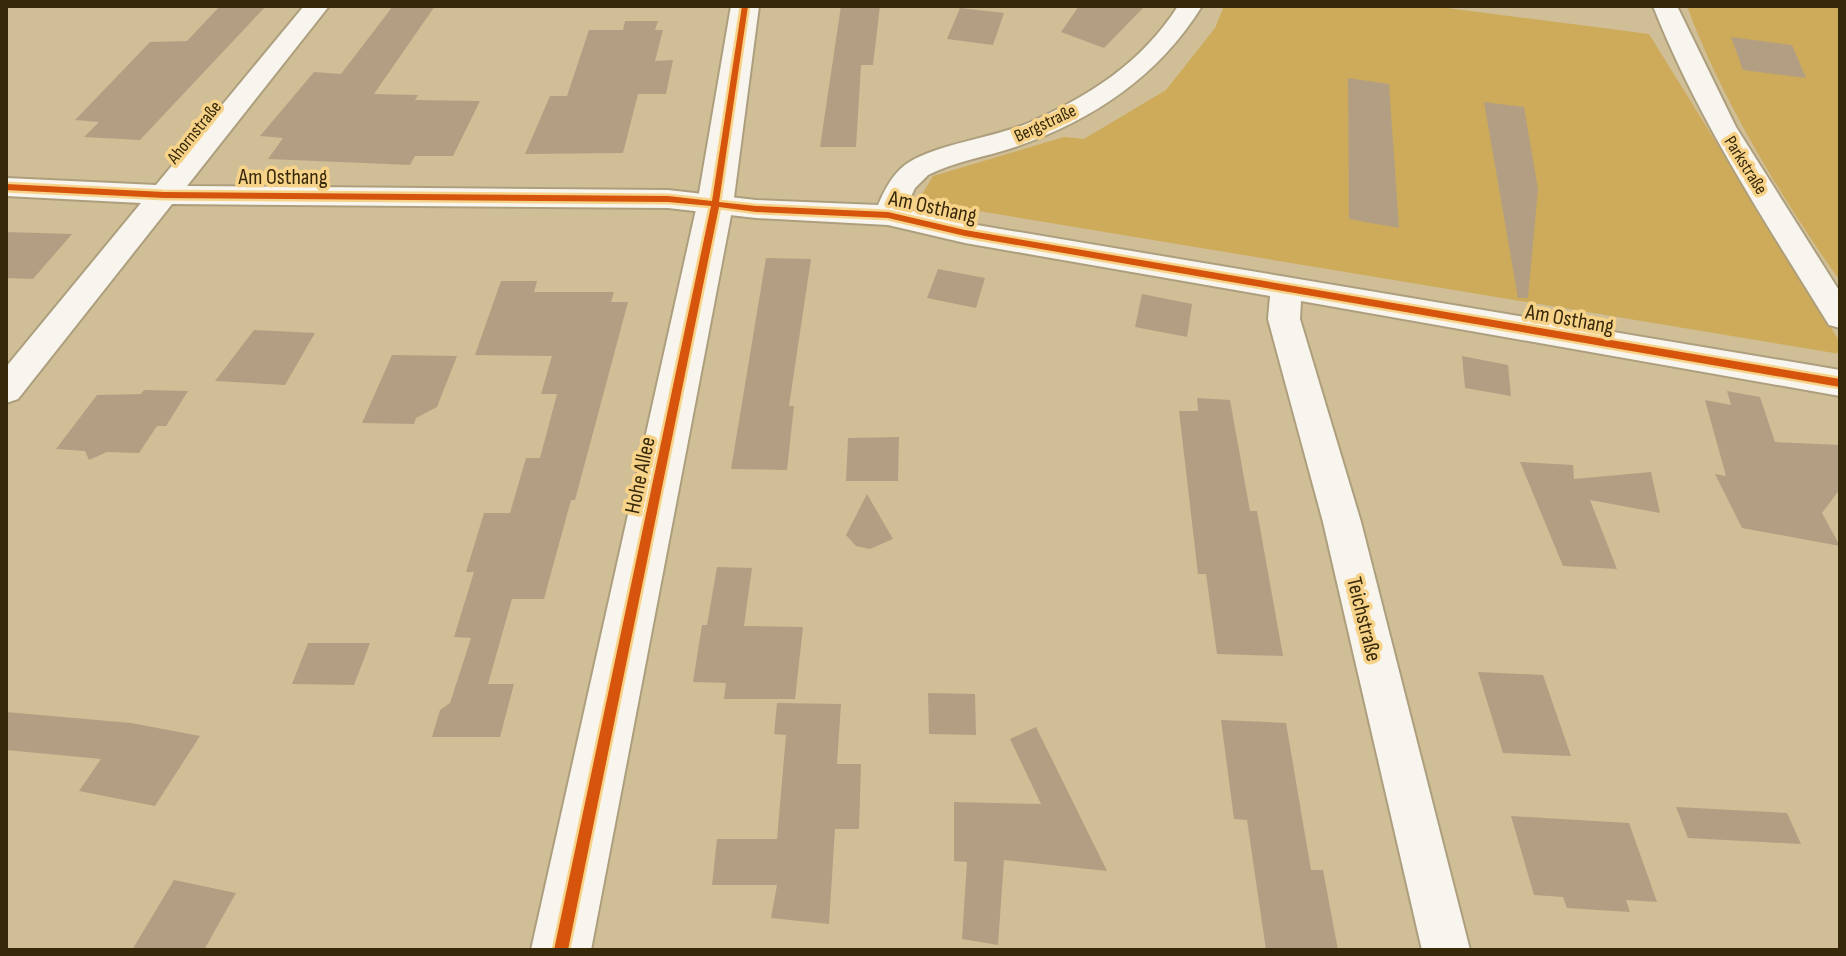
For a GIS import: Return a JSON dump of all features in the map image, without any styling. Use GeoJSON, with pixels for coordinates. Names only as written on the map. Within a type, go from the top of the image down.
{"type":"FeatureCollection","features":[{"type":"Feature","properties":{"kind":"street","name":"Ahornstraße"},"geometry":{"type":"LineString","coordinates":[[6,390],[317,6]]}},
{"type":"Feature","properties":{"kind":"street","name":"Hohe Allee"},"geometry":{"type":"LineString","coordinates":[[561,950],[715,205],[745,6]]}},
{"type":"Feature","properties":{"kind":"street","name":"Bergstraße"},"geometry":{"type":"LineString","coordinates":[[888,215],[900,188],[918,169],[1008,140],[1110,90],[1164,46],[1177,31],[1190,6]]}},
{"type":"Feature","properties":{"kind":"street","name":"Parkstraße"},"geometry":{"type":"LineString","coordinates":[[1665,6],[1681,48],[1709,105],[1840,317]]}},
{"type":"Feature","properties":{"kind":"street","name":"Am Osthang"},"geometry":{"type":"LineString","coordinates":[[6,187],[164,195],[668,199],[715,205],[888,215],[965,233],[1286,290],[1840,383]]}},
{"type":"Feature","properties":{"kind":"street","name":"Teichstraße"},"geometry":{"type":"LineString","coordinates":[[1286,290],[1284,319],[1342,522],[1446,950]]}},
{"type":"Feature","properties":{"kind":"shaded area"},"geometry":{"type":"Polygon","coordinates":[[[1224,6],[1432,6],[1649,34],[1840,342],[1840,354],[918,201],[933,176],[1064,137],[1084,139],[1166,90],[1215,28],[1224,6]]]}},
{"type":"Feature","properties":{"kind":"shaded area"},"geometry":{"type":"Polygon","coordinates":[[[1687,6],[1840,6],[1840,281],[1755,148],[1717,76],[1687,6]]]}},
{"type":"Feature","properties":{"kind":"building"},"geometry":{"type":"Polygon","coordinates":[[[220,6],[266,6],[140,140],[84,137],[99,122],[75,120],[150,42],[187,41],[220,6]]]}},
{"type":"Feature","properties":{"kind":"building"},"geometry":{"type":"Polygon","coordinates":[[[393,6],[435,6],[374,94],[418,95],[415,100],[480,101],[453,156],[415,156],[410,165],[268,159],[283,138],[260,136],[314,72],[341,74],[393,6]]]}},
{"type":"Feature","properties":{"kind":"building"},"geometry":{"type":"Polygon","coordinates":[[[841,6],[880,6],[873,65],[861,65],[856,147],[820,147],[841,6]]]}},
{"type":"Feature","properties":{"kind":"building"},"geometry":{"type":"Polygon","coordinates":[[[1079,6],[1145,6],[1104,48],[1061,32],[1079,6]]]}},
{"type":"Feature","properties":{"kind":"building"},"geometry":{"type":"Polygon","coordinates":[[[960,8],[1004,13],[993,45],[947,39],[960,8]]]}},
{"type":"Feature","properties":{"kind":"building"},"geometry":{"type":"Polygon","coordinates":[[[625,21],[658,21],[655,30],[663,30],[655,61],[673,60],[666,94],[638,94],[623,153],[525,154],[550,96],[567,96],[589,30],[623,30],[625,21]]]}},
{"type":"Feature","properties":{"kind":"building"},"geometry":{"type":"Polygon","coordinates":[[[1731,37],[1792,45],[1806,78],[1743,70],[1731,37]]]}},
{"type":"Feature","properties":{"kind":"building"},"geometry":{"type":"Polygon","coordinates":[[[1348,78],[1389,84],[1399,228],[1349,219],[1348,78]]]}},
{"type":"Feature","properties":{"kind":"building"},"geometry":{"type":"Polygon","coordinates":[[[1484,102],[1524,107],[1538,189],[1528,298],[1518,298],[1484,102]]]}},
{"type":"Feature","properties":{"kind":"building"},"geometry":{"type":"Polygon","coordinates":[[[6,232],[72,234],[33,279],[6,278],[6,232]]]}},
{"type":"Feature","properties":{"kind":"building"},"geometry":{"type":"Polygon","coordinates":[[[766,258],[811,259],[789,406],[794,406],[787,470],[731,469],[766,258]]]}},
{"type":"Feature","properties":{"kind":"building"},"geometry":{"type":"Polygon","coordinates":[[[938,269],[985,278],[976,308],[927,298],[938,269]]]}},
{"type":"Feature","properties":{"kind":"building"},"geometry":{"type":"Polygon","coordinates":[[[501,281],[537,281],[534,292],[614,292],[611,302],[628,302],[575,500],[571,500],[544,599],[512,599],[488,684],[514,684],[500,737],[432,737],[440,710],[450,703],[471,638],[454,637],[474,572],[466,572],[484,513],[510,513],[526,458],[540,458],[557,394],[541,394],[552,356],[475,355],[501,281]]]}},
{"type":"Feature","properties":{"kind":"building"},"geometry":{"type":"Polygon","coordinates":[[[1142,294],[1192,304],[1187,337],[1135,327],[1142,294]]]}},
{"type":"Feature","properties":{"kind":"building"},"geometry":{"type":"Polygon","coordinates":[[[254,330],[315,333],[285,385],[215,381],[254,330]]]}},
{"type":"Feature","properties":{"kind":"building"},"geometry":{"type":"Polygon","coordinates":[[[392,355],[457,356],[437,407],[416,418],[414,424],[362,423],[392,355]]]}},
{"type":"Feature","properties":{"kind":"building"},"geometry":{"type":"Polygon","coordinates":[[[1462,356],[1508,365],[1511,396],[1465,388],[1462,356]]]}},
{"type":"Feature","properties":{"kind":"building"},"geometry":{"type":"Polygon","coordinates":[[[144,390],[188,391],[166,426],[157,426],[139,453],[107,452],[89,460],[85,451],[56,449],[97,395],[141,394],[144,390]]]}},
{"type":"Feature","properties":{"kind":"building"},"geometry":{"type":"Polygon","coordinates":[[[1727,391],[1760,397],[1775,442],[1840,445],[1840,489],[1822,513],[1840,546],[1742,528],[1715,474],[1726,476],[1705,400],[1731,405],[1727,391]]]}},
{"type":"Feature","properties":{"kind":"building"},"geometry":{"type":"Polygon","coordinates":[[[1197,398],[1230,400],[1250,511],[1257,511],[1283,656],[1217,654],[1206,574],[1198,574],[1179,411],[1198,411],[1197,398]]]}},
{"type":"Feature","properties":{"kind":"building"},"geometry":{"type":"Polygon","coordinates":[[[899,437],[898,481],[846,481],[848,438],[899,437]]]}},
{"type":"Feature","properties":{"kind":"building"},"geometry":{"type":"Polygon","coordinates":[[[1520,462],[1573,465],[1574,479],[1651,472],[1660,513],[1590,500],[1617,569],[1563,566],[1520,462]]]}},
{"type":"Feature","properties":{"kind":"building"},"geometry":{"type":"Polygon","coordinates":[[[867,494],[893,539],[870,549],[856,546],[846,535],[867,494]]]}},
{"type":"Feature","properties":{"kind":"building"},"geometry":{"type":"Polygon","coordinates":[[[717,567],[752,568],[744,626],[803,627],[795,699],[724,699],[726,683],[693,682],[702,625],[707,625],[717,567]]]}},
{"type":"Feature","properties":{"kind":"building"},"geometry":{"type":"Polygon","coordinates":[[[308,643],[370,643],[354,685],[292,684],[308,643]]]}},
{"type":"Feature","properties":{"kind":"building"},"geometry":{"type":"Polygon","coordinates":[[[1478,672],[1543,675],[1571,756],[1503,753],[1478,672]]]}},
{"type":"Feature","properties":{"kind":"building"},"geometry":{"type":"Polygon","coordinates":[[[928,693],[975,694],[976,735],[929,734],[928,693]]]}},
{"type":"Feature","properties":{"kind":"building"},"geometry":{"type":"Polygon","coordinates":[[[777,703],[841,704],[837,764],[861,764],[859,829],[835,829],[829,924],[771,918],[777,885],[712,885],[717,839],[777,839],[786,735],[774,734],[777,703]]]}},
{"type":"Feature","properties":{"kind":"building"},"geometry":{"type":"Polygon","coordinates":[[[6,712],[131,723],[200,736],[155,806],[79,791],[101,759],[6,750],[6,712]]]}},
{"type":"Feature","properties":{"kind":"building"},"geometry":{"type":"Polygon","coordinates":[[[1221,720],[1286,723],[1311,870],[1323,870],[1338,950],[1266,950],[1247,820],[1234,819],[1221,720]]]}},
{"type":"Feature","properties":{"kind":"building"},"geometry":{"type":"Polygon","coordinates":[[[1036,727],[1107,871],[1004,860],[998,945],[962,939],[967,862],[954,861],[954,802],[1041,804],[1010,739],[1036,727]]]}},
{"type":"Feature","properties":{"kind":"building"},"geometry":{"type":"Polygon","coordinates":[[[1676,807],[1787,813],[1801,844],[1688,838],[1676,807]]]}},
{"type":"Feature","properties":{"kind":"building"},"geometry":{"type":"Polygon","coordinates":[[[1511,816],[1629,823],[1657,902],[1626,900],[1630,912],[1567,908],[1563,897],[1534,895],[1511,816]]]}},
{"type":"Feature","properties":{"kind":"building"},"geometry":{"type":"Polygon","coordinates":[[[174,880],[236,893],[204,950],[132,950],[174,880]]]}},
{"type":"Feature","properties":{"kind":"cycle path"},"geometry":{"type":"LineString","coordinates":[[561,950],[715,205],[745,6]]}},
{"type":"Feature","properties":{"kind":"cycle path"},"geometry":{"type":"LineString","coordinates":[[6,187],[164,195],[668,199],[756,209],[888,215],[965,233],[1840,383]]}}]}
